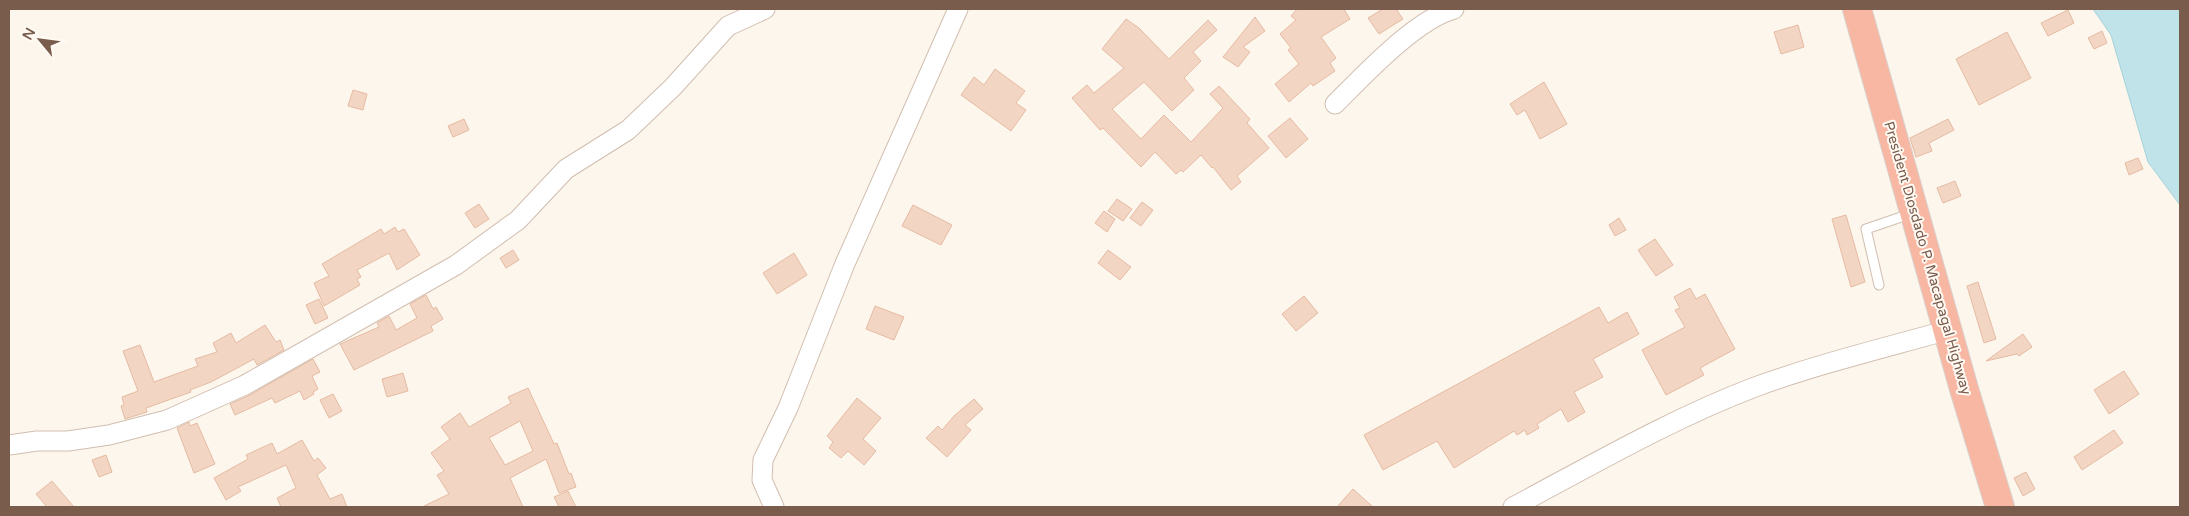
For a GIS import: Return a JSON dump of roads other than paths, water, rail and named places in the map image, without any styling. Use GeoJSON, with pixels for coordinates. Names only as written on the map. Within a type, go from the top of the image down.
{"type":"FeatureCollection","features":[{"type":"Feature","properties":{"kind":"highway","name":"President Diosdado P. Macapagal Highway"},"geometry":{"type":"LineString","coordinates":[[1857,9],[2000,507]]}},
{"type":"Feature","properties":{"kind":"street"},"geometry":{"type":"LineString","coordinates":[[9,445],[38,441],[76,440],[109,435],[167,420],[245,385],[448,270],[518,220],[566,169],[628,130],[673,87],[728,26],[764,9]]}},
{"type":"Feature","properties":{"kind":"street"},"geometry":{"type":"LineString","coordinates":[[774,507],[762,480],[763,460],[788,408],[844,266],[958,9]]}},
{"type":"Feature","properties":{"kind":"street"},"geometry":{"type":"LineString","coordinates":[[1335,104],[1378,61],[1420,26],[1454,9]]}},
{"type":"Feature","properties":{"kind":"street"},"geometry":{"type":"LineString","coordinates":[[1513,507],[1665,427],[1754,388],[1829,364],[1948,330]]}},
{"type":"Feature","properties":{"kind":"lane"},"geometry":{"type":"LineString","coordinates":[[1879,285],[1866,229],[1916,213]]}},
{"type":"Feature","properties":{"kind":"water"},"geometry":{"type":"Polygon","coordinates":[[[2093,9],[2180,9],[2180,205],[2148,162],[2111,35],[2093,9]]]}}]}
